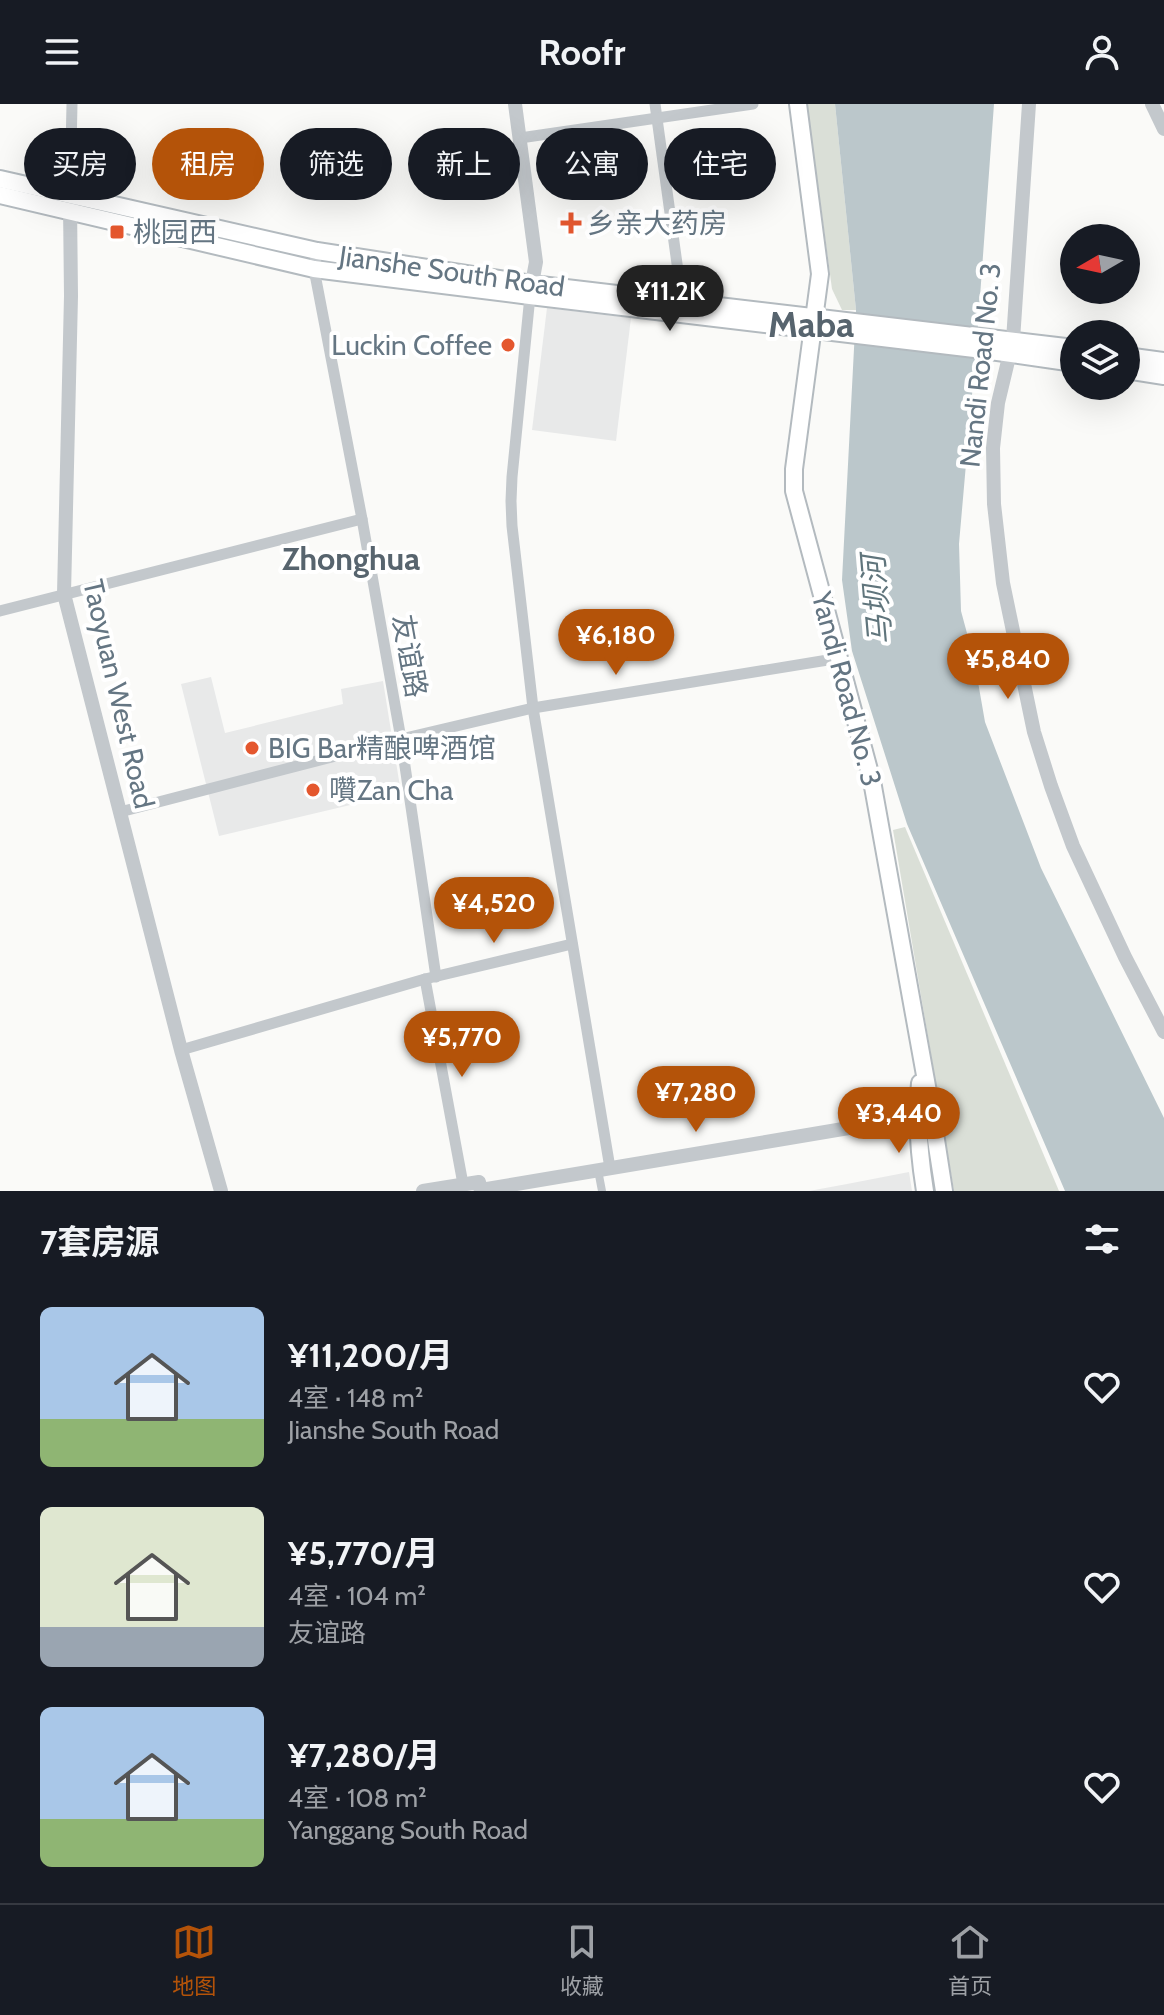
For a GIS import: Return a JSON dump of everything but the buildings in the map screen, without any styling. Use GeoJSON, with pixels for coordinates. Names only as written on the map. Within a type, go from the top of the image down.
{"type":"FeatureCollection","features":[{"type":"Feature","properties":{"kind":"main road","name":"Yandi Road No. 3"},"geometry":{"type":"LineString","coordinates":[[798,104],[820,274],[793,478],[797,505],[872,781],[923,1062],[924,1115],[919,1153],[925,1191]]}},
{"type":"Feature","properties":{"kind":"main road"},"geometry":{"type":"LineString","coordinates":[[0,179],[70,204]]}},
{"type":"Feature","properties":{"kind":"main road"},"geometry":{"type":"LineString","coordinates":[[0,195],[70,204]]}},
{"type":"Feature","properties":{"kind":"main road","name":"Jianshe South Road"},"geometry":{"type":"LineString","coordinates":[[70,204],[531,290],[682,300],[815,323]]}},
{"type":"Feature","properties":{"kind":"main road","name":"Jianshe South Road"},"geometry":{"type":"LineString","coordinates":[[70,204],[314,269],[531,290],[1012,347]]}},
{"type":"Feature","properties":{"kind":"main road"},"geometry":{"type":"LineString","coordinates":[[1012,347],[1060,348]]}},
{"type":"Feature","properties":{"kind":"main road"},"geometry":{"type":"LineString","coordinates":[[1012,347],[1060,359]]}},
{"type":"Feature","properties":{"kind":"main road"},"geometry":{"type":"LineString","coordinates":[[1140,358],[1164,361]]}},
{"type":"Feature","properties":{"kind":"main road"},"geometry":{"type":"LineString","coordinates":[[1140,372],[1164,376]]}},
{"type":"Feature","properties":{"kind":"main road","name":"Yandi Road No. 3"},"geometry":{"type":"LineString","coordinates":[[924,1115],[944,1191]]}},
{"type":"Feature","properties":{"kind":"street"},"geometry":{"type":"LineString","coordinates":[[70,204],[72,104]]}},
{"type":"Feature","properties":{"kind":"street"},"geometry":{"type":"LineString","coordinates":[[515,104],[519,128]]}},
{"type":"Feature","properties":{"kind":"street"},"geometry":{"type":"LineString","coordinates":[[655,104],[682,300]]}},
{"type":"Feature","properties":{"kind":"street"},"geometry":{"type":"LineString","coordinates":[[602,1191],[604,1169],[572,944],[533,708],[511,501],[536,262],[520,138],[753,104]]}},
{"type":"Feature","properties":{"kind":"street","name":"Nandi Road No. 3"},"geometry":{"type":"LineString","coordinates":[[1029,104],[1012,347],[994,426],[994,504],[1003,583],[1031,720],[1051,786],[1073,846],[1164,1032]]}},
{"type":"Feature","properties":{"kind":"street"},"geometry":{"type":"LineString","coordinates":[[1152,104],[1164,129]]}},
{"type":"Feature","properties":{"kind":"street","name":"Taoyuan West Road"},"geometry":{"type":"LineString","coordinates":[[70,204],[71,296],[64,594],[181,1050],[221,1191]]}},
{"type":"Feature","properties":{"kind":"street","name":"友谊路"},"geometry":{"type":"LineString","coordinates":[[317,251],[314,269],[401,739],[431,978],[463,1184]]}},
{"type":"Feature","properties":{"kind":"street"},"geometry":{"type":"LineString","coordinates":[[0,611],[362,519]]}},
{"type":"Feature","properties":{"kind":"street"},"geometry":{"type":"LineString","coordinates":[[120,812],[533,708],[840,658]]}},
{"type":"Feature","properties":{"kind":"street"},"geometry":{"type":"LineString","coordinates":[[181,1050],[431,978],[572,944]]}},
{"type":"Feature","properties":{"kind":"street"},"geometry":{"type":"LineString","coordinates":[[423,1191],[479,1182],[481,1191],[924,1115]]}},
{"type":"Feature","properties":{"kind":"shaded area"},"geometry":{"type":"Polygon","coordinates":[[[807,104],[835,104],[856,310],[842,310],[832,289],[807,104]]]}},
{"type":"Feature","properties":{"kind":"shaded area"},"geometry":{"type":"Polygon","coordinates":[[[547,308],[631,318],[616,441],[532,430],[547,308]]]}},
{"type":"Feature","properties":{"kind":"shaded area"},"geometry":{"type":"Polygon","coordinates":[[[211,677],[225,733],[343,704],[341,689],[383,681],[401,793],[219,836],[181,684],[211,677]]]}},
{"type":"Feature","properties":{"kind":"shaded area"},"geometry":{"type":"Polygon","coordinates":[[[905,827],[1059,1191],[954,1191],[893,830],[905,827]]]}},
{"type":"Feature","properties":{"kind":"shaded area"},"geometry":{"type":"Polygon","coordinates":[[[909,1172],[912,1191],[809,1191],[847,1184],[909,1172]]]}},
{"type":"Feature","properties":{"kind":"water","name":"马坝河"},"geometry":{"type":"Polygon","coordinates":[[[835,104],[994,104],[959,544],[961,611],[974,659],[985,722],[1041,868],[1164,1118],[1164,1191],[1065,1191],[907,824],[852,651],[842,580],[856,310],[835,104]]]}},
{"type":"Feature","properties":{"kind":"place","name":"乡亲大药房"},"geometry":{"type":"Point","coordinates":[571,223]}},
{"type":"Feature","properties":{"kind":"place","name":"桃园西"},"geometry":{"type":"Point","coordinates":[117,232]}},
{"type":"Feature","properties":{"kind":"place","name":"Luckin Coffee"},"geometry":{"type":"Point","coordinates":[508,345]}},
{"type":"Feature","properties":{"kind":"place","name":"BIG Bar精酿啤酒馆"},"geometry":{"type":"Point","coordinates":[252,748]}},
{"type":"Feature","properties":{"kind":"place","name":"囋Zan Cha"},"geometry":{"type":"Point","coordinates":[313,790]}},
{"type":"Feature","properties":{"kind":"district","name":"Maba"},"geometry":{"type":"Point","coordinates":[811,324]}},
{"type":"Feature","properties":{"kind":"district","name":"Zhonghua"},"geometry":{"type":"Point","coordinates":[351,559]}}]}
